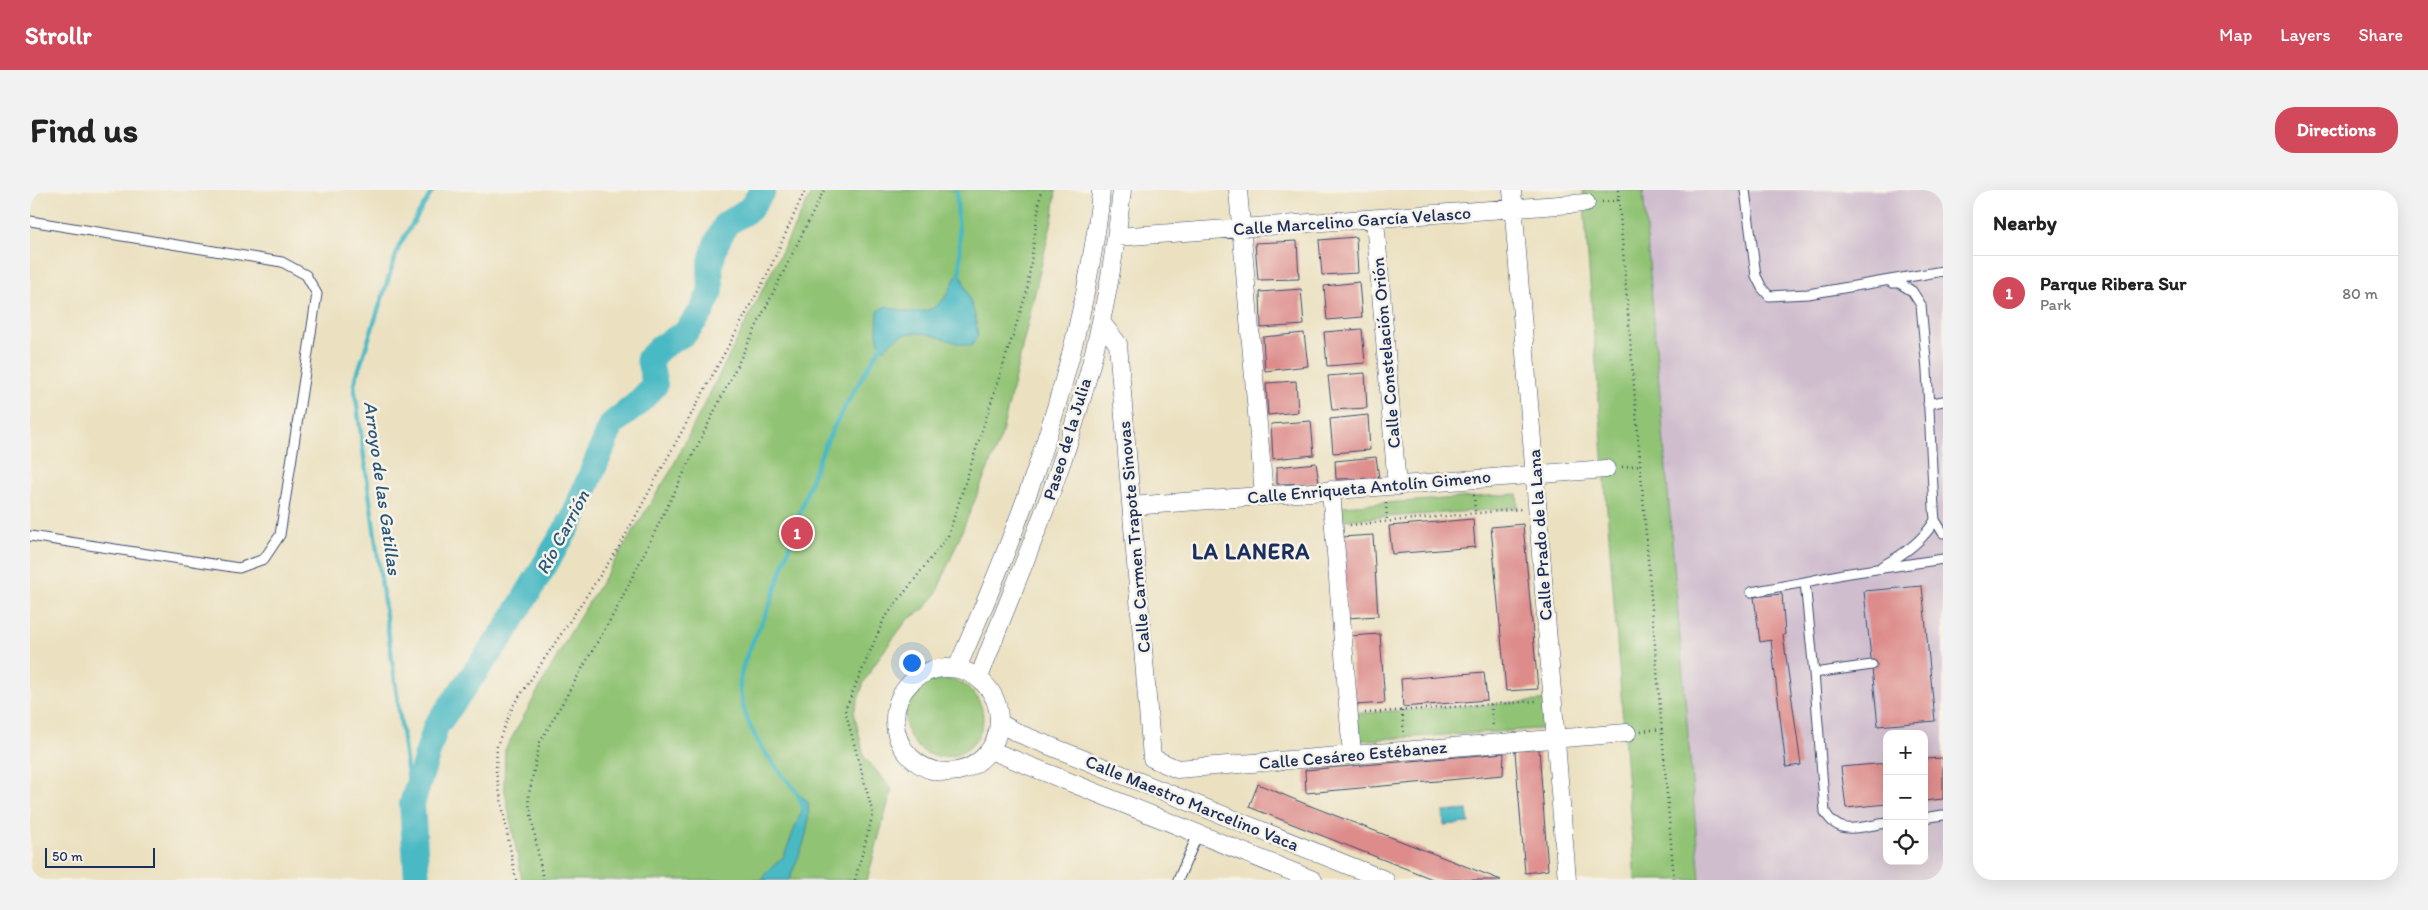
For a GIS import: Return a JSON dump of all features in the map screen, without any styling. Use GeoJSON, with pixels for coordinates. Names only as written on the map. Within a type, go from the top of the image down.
{"type":"FeatureCollection","features":[{"type":"Feature","properties":{"kind":"street","name":"Paseo de la Julia"},"geometry":{"type":"LineString","coordinates":[[956,668],[1006,551],[1044,442],[1066,371],[1089,269],[1101,190]]}},
{"type":"Feature","properties":{"kind":"street","name":"Paseo de la Julia"},"geometry":{"type":"LineString","coordinates":[[979,678],[1056,481],[1101,322],[1117,237],[1122,190]]}},
{"type":"Feature","properties":{"kind":"street"},"geometry":{"type":"LineString","coordinates":[[1238,190],[1264,495]]}},
{"type":"Feature","properties":{"kind":"street","name":"Calle Prado de la Lana"},"geometry":{"type":"LineString","coordinates":[[1512,190],[1566,880]]}},
{"type":"Feature","properties":{"kind":"street","name":"Calle Marcelino García Velasco"},"geometry":{"type":"LineString","coordinates":[[1117,237],[1375,220],[1586,203]]}},
{"type":"Feature","properties":{"kind":"street","name":"Calle Constelación Orión"},"geometry":{"type":"LineString","coordinates":[[1375,220],[1397,486]]}},
{"type":"Feature","properties":{"kind":"street","name":"Calle Carmen Trapote Sinovas"},"geometry":{"type":"LineString","coordinates":[[1101,322],[1118,344],[1152,758]]}},
{"type":"Feature","properties":{"kind":"street","name":"Calle Enriqueta Antolín Gimeno"},"geometry":{"type":"LineString","coordinates":[[1132,506],[1606,468]]}},
{"type":"Feature","properties":{"kind":"street"},"geometry":{"type":"LineString","coordinates":[[1331,490],[1352,755]]}},
{"type":"Feature","properties":{"kind":"street"},"geometry":{"type":"LineString","coordinates":[[956,668],[979,678],[995,699],[999,723],[996,738],[990,750],[972,766],[957,772],[942,772],[928,769],[915,762],[904,751],[896,734],[894,716],[899,698],[914,679],[930,670],[956,668]]}},
{"type":"Feature","properties":{"kind":"street","name":"Calle Maestro Marcelino Vaca"},"geometry":{"type":"LineString","coordinates":[[999,723],[1020,734],[1386,880]]}},
{"type":"Feature","properties":{"kind":"street"},"geometry":{"type":"LineString","coordinates":[[1556,738],[1627,733]]}},
{"type":"Feature","properties":{"kind":"street","name":"Calle Cesáreo Estébanez"},"geometry":{"type":"LineString","coordinates":[[1152,758],[1177,768],[1556,738]]}},
{"type":"Feature","properties":{"kind":"street","name":"Calle Maestro Marcelino Vaca"},"geometry":{"type":"LineString","coordinates":[[990,750],[1314,880]]}},
{"type":"Feature","properties":{"kind":"lane"},"geometry":{"type":"LineString","coordinates":[[1746,190],[1756,276],[1762,288],[1769,296],[1808,294],[1943,272]]}},
{"type":"Feature","properties":{"kind":"lane"},"geometry":{"type":"LineString","coordinates":[[30,221],[282,262],[306,275],[317,294],[280,535],[264,559],[239,568],[30,536]]}},
{"type":"Feature","properties":{"kind":"lane"},"geometry":{"type":"LineString","coordinates":[[1885,282],[1899,283],[1912,291],[1921,305],[1935,520],[1943,534]]}},
{"type":"Feature","properties":{"kind":"lane"},"geometry":{"type":"LineString","coordinates":[[1928,404],[1943,401]]}},
{"type":"Feature","properties":{"kind":"lane"},"geometry":{"type":"LineString","coordinates":[[1878,568],[1916,544],[1930,530],[1935,520]]}},
{"type":"Feature","properties":{"kind":"lane"},"geometry":{"type":"LineString","coordinates":[[1751,592],[1878,568],[1943,561]]}},
{"type":"Feature","properties":{"kind":"lane"},"geometry":{"type":"LineString","coordinates":[[1805,582],[1826,812],[1831,822],[1843,829],[1883,824]]}},
{"type":"Feature","properties":{"kind":"lane"},"geometry":{"type":"LineString","coordinates":[[1814,673],[1872,666]]}},
{"type":"Feature","properties":{"kind":"lane"},"geometry":{"type":"LineString","coordinates":[[1928,817],[1943,815]]}},
{"type":"Feature","properties":{"kind":"lane"},"geometry":{"type":"LineString","coordinates":[[1178,880],[1198,834]]}},
{"type":"Feature","properties":{"kind":"path"},"geometry":{"type":"LineString","coordinates":[[516,880],[496,772],[497,746],[513,706],[618,547],[767,275],[806,190]]}},
{"type":"Feature","properties":{"kind":"path"},"geometry":{"type":"LineString","coordinates":[[543,880],[528,798],[540,742],[617,608],[824,190]]}},
{"type":"Feature","properties":{"kind":"path"},"geometry":{"type":"LineString","coordinates":[[855,880],[873,814],[845,710],[884,619],[948,536],[1027,291],[1041,190]]}},
{"type":"Feature","properties":{"kind":"path"},"geometry":{"type":"LineString","coordinates":[[1618,190],[1674,880]]}},
{"type":"Feature","properties":{"kind":"path"},"geometry":{"type":"LineString","coordinates":[[1474,494],[1475,513]]}},
{"type":"Feature","properties":{"kind":"path"},"geometry":{"type":"LineString","coordinates":[[1386,501],[1387,521]]}},
{"type":"Feature","properties":{"kind":"path"},"geometry":{"type":"LineString","coordinates":[[1333,527],[1537,508]]}},
{"type":"Feature","properties":{"kind":"path"},"geometry":{"type":"LineString","coordinates":[[1349,714],[1553,700]]}},
{"type":"Feature","properties":{"kind":"path"},"geometry":{"type":"LineString","coordinates":[[1491,704],[1493,732]]}},
{"type":"Feature","properties":{"kind":"path"},"geometry":{"type":"LineString","coordinates":[[1402,710],[1404,738]]}},
{"type":"Feature","properties":{"kind":"path"},"geometry":{"type":"LineString","coordinates":[[1627,733],[1663,729]]}},
{"type":"Feature","properties":{"kind":"shaded area"},"geometry":{"type":"Polygon","coordinates":[[[1643,190],[1943,190],[1943,880],[1700,880],[1643,190]]]}},
{"type":"Feature","properties":{"kind":"green space"},"geometry":{"type":"Polygon","coordinates":[[[813,190],[1056,190],[1053,216],[1001,437],[936,594],[924,609],[907,620],[878,659],[864,682],[854,712],[864,757],[892,789],[867,880],[522,880],[504,786],[505,750],[573,628],[670,472],[813,190]]]}},
{"type":"Feature","properties":{"kind":"green space"},"geometry":{"type":"Polygon","coordinates":[[[1583,190],[1643,190],[1700,880],[1635,880],[1583,190]]]}},
{"type":"Feature","properties":{"kind":"green space"},"geometry":{"type":"Polygon","coordinates":[[[1517,494],[1518,508],[1342,520],[1341,506],[1517,494]]]}},
{"type":"Feature","properties":{"kind":"green space"},"geometry":{"type":"Polygon","coordinates":[[[944,679],[959,682],[972,690],[980,703],[983,718],[980,733],[972,746],[959,754],[944,757],[929,754],[916,746],[908,733],[905,718],[908,703],[916,690],[929,682],[944,679]]]}},
{"type":"Feature","properties":{"kind":"green space"},"geometry":{"type":"Polygon","coordinates":[[[1553,700],[1555,728],[1351,741],[1349,714],[1553,700]]]}},
{"type":"Feature","properties":{"kind":"water"},"geometry":{"type":"Polygon","coordinates":[[[960,272],[975,315],[978,336],[971,346],[916,333],[899,337],[884,350],[878,336],[878,311],[886,306],[914,312],[931,309],[945,298],[960,272]]]}},
{"type":"Feature","properties":{"kind":"water"},"geometry":{"type":"Polygon","coordinates":[[[800,795],[808,802],[808,823],[801,851],[789,880],[763,880],[766,873],[784,856],[803,807],[800,795]]]}},
{"type":"Feature","properties":{"kind":"water"},"geometry":{"type":"Polygon","coordinates":[[[1467,810],[1469,823],[1444,825],[1443,812],[1467,810]]]}},
{"type":"Feature","properties":{"kind":"building"},"geometry":{"type":"Polygon","coordinates":[[[1356,237],[1358,273],[1322,275],[1319,240],[1356,237]]]}},
{"type":"Feature","properties":{"kind":"building"},"geometry":{"type":"Polygon","coordinates":[[[1297,241],[1299,279],[1258,280],[1255,243],[1297,241]]]}},
{"type":"Feature","properties":{"kind":"building"},"geometry":{"type":"Polygon","coordinates":[[[1359,282],[1362,317],[1327,320],[1324,286],[1359,282]]]}},
{"type":"Feature","properties":{"kind":"building"},"geometry":{"type":"Polygon","coordinates":[[[1301,289],[1304,325],[1261,328],[1260,292],[1301,289]]]}},
{"type":"Feature","properties":{"kind":"building"},"geometry":{"type":"Polygon","coordinates":[[[1362,329],[1365,363],[1327,366],[1324,332],[1362,329]]]}},
{"type":"Feature","properties":{"kind":"building"},"geometry":{"type":"Polygon","coordinates":[[[1304,333],[1308,366],[1265,371],[1263,337],[1304,333]]]}},
{"type":"Feature","properties":{"kind":"building"},"geometry":{"type":"Polygon","coordinates":[[[1365,373],[1367,408],[1332,410],[1328,376],[1365,373]]]}},
{"type":"Feature","properties":{"kind":"building"},"geometry":{"type":"Polygon","coordinates":[[[1296,381],[1298,412],[1268,415],[1266,383],[1296,381]]]}},
{"type":"Feature","properties":{"kind":"building"},"geometry":{"type":"Polygon","coordinates":[[[1368,415],[1370,450],[1333,453],[1330,419],[1368,415]]]}},
{"type":"Feature","properties":{"kind":"building"},"geometry":{"type":"Polygon","coordinates":[[[1311,421],[1314,455],[1273,459],[1271,424],[1311,421]]]}},
{"type":"Feature","properties":{"kind":"building"},"geometry":{"type":"Polygon","coordinates":[[[1376,457],[1379,478],[1336,479],[1335,461],[1376,457]]]}},
{"type":"Feature","properties":{"kind":"building"},"geometry":{"type":"Polygon","coordinates":[[[1316,463],[1319,483],[1277,484],[1277,467],[1316,463]]]}},
{"type":"Feature","properties":{"kind":"building"},"geometry":{"type":"Polygon","coordinates":[[[1473,519],[1475,547],[1392,554],[1389,526],[1473,519]]]}},
{"type":"Feature","properties":{"kind":"building"},"geometry":{"type":"Polygon","coordinates":[[[1523,524],[1538,689],[1506,691],[1491,527],[1523,524]]]}},
{"type":"Feature","properties":{"kind":"building"},"geometry":{"type":"Polygon","coordinates":[[[1373,535],[1378,616],[1347,618],[1342,537],[1373,535]]]}},
{"type":"Feature","properties":{"kind":"building"},"geometry":{"type":"Polygon","coordinates":[[[1922,586],[1935,721],[1878,726],[1864,591],[1922,586]]]}},
{"type":"Feature","properties":{"kind":"building"},"geometry":{"type":"Polygon","coordinates":[[[1782,594],[1785,634],[1783,635],[1801,765],[1786,767],[1771,640],[1760,642],[1754,597],[1782,594]]]}},
{"type":"Feature","properties":{"kind":"building"},"geometry":{"type":"Polygon","coordinates":[[[1380,634],[1385,703],[1355,705],[1350,636],[1380,634]]]}},
{"type":"Feature","properties":{"kind":"building"},"geometry":{"type":"Polygon","coordinates":[[[1484,672],[1487,700],[1403,707],[1401,679],[1484,672]]]}},
{"type":"Feature","properties":{"kind":"building"},"geometry":{"type":"Polygon","coordinates":[[[1539,749],[1548,870],[1525,873],[1515,751],[1539,749]]]}},
{"type":"Feature","properties":{"kind":"building"},"geometry":{"type":"Polygon","coordinates":[[[1504,753],[1503,775],[1306,793],[1305,770],[1504,753]]]}},
{"type":"Feature","properties":{"kind":"building"},"geometry":{"type":"Polygon","coordinates":[[[1943,758],[1943,799],[1928,801],[1928,759],[1943,758]]]}},
{"type":"Feature","properties":{"kind":"building"},"geometry":{"type":"Polygon","coordinates":[[[1883,763],[1883,804],[1846,808],[1841,767],[1883,763]]]}},
{"type":"Feature","properties":{"kind":"building"},"geometry":{"type":"Polygon","coordinates":[[[1258,784],[1501,880],[1435,880],[1249,807],[1258,784]]]}},
{"type":"Feature","properties":{"kind":"waterway","name":"Arroyo de las Gatillas"},"geometry":{"type":"LineString","coordinates":[[412,804],[354,384],[399,246],[433,190]]}},
{"type":"Feature","properties":{"kind":"waterway","name":"Río Carrión"},"geometry":{"type":"LineString","coordinates":[[417,880],[412,804],[436,726],[505,631],[573,518],[612,424],[636,405],[655,385],[649,359],[661,347],[685,333],[702,311],[711,290],[710,265],[716,244],[726,224],[750,209],[763,190]]}},
{"type":"Feature","properties":{"kind":"waterway"},"geometry":{"type":"LineString","coordinates":[[957,190],[959,278]]}},
{"type":"Feature","properties":{"kind":"waterway"},"geometry":{"type":"LineString","coordinates":[[804,811],[802,803],[793,787],[769,759],[752,731],[744,710],[740,679],[746,657],[766,614],[819,459],[854,390],[883,343]]}},
{"type":"Feature","properties":{"kind":"place","name":"Parque Ribera Sur"},"geometry":{"type":"Point","coordinates":[797,533]}},
{"type":"Feature","properties":{"kind":"district","name":"LA LANERA"},"geometry":{"type":"Point","coordinates":[1251,551]}}]}
